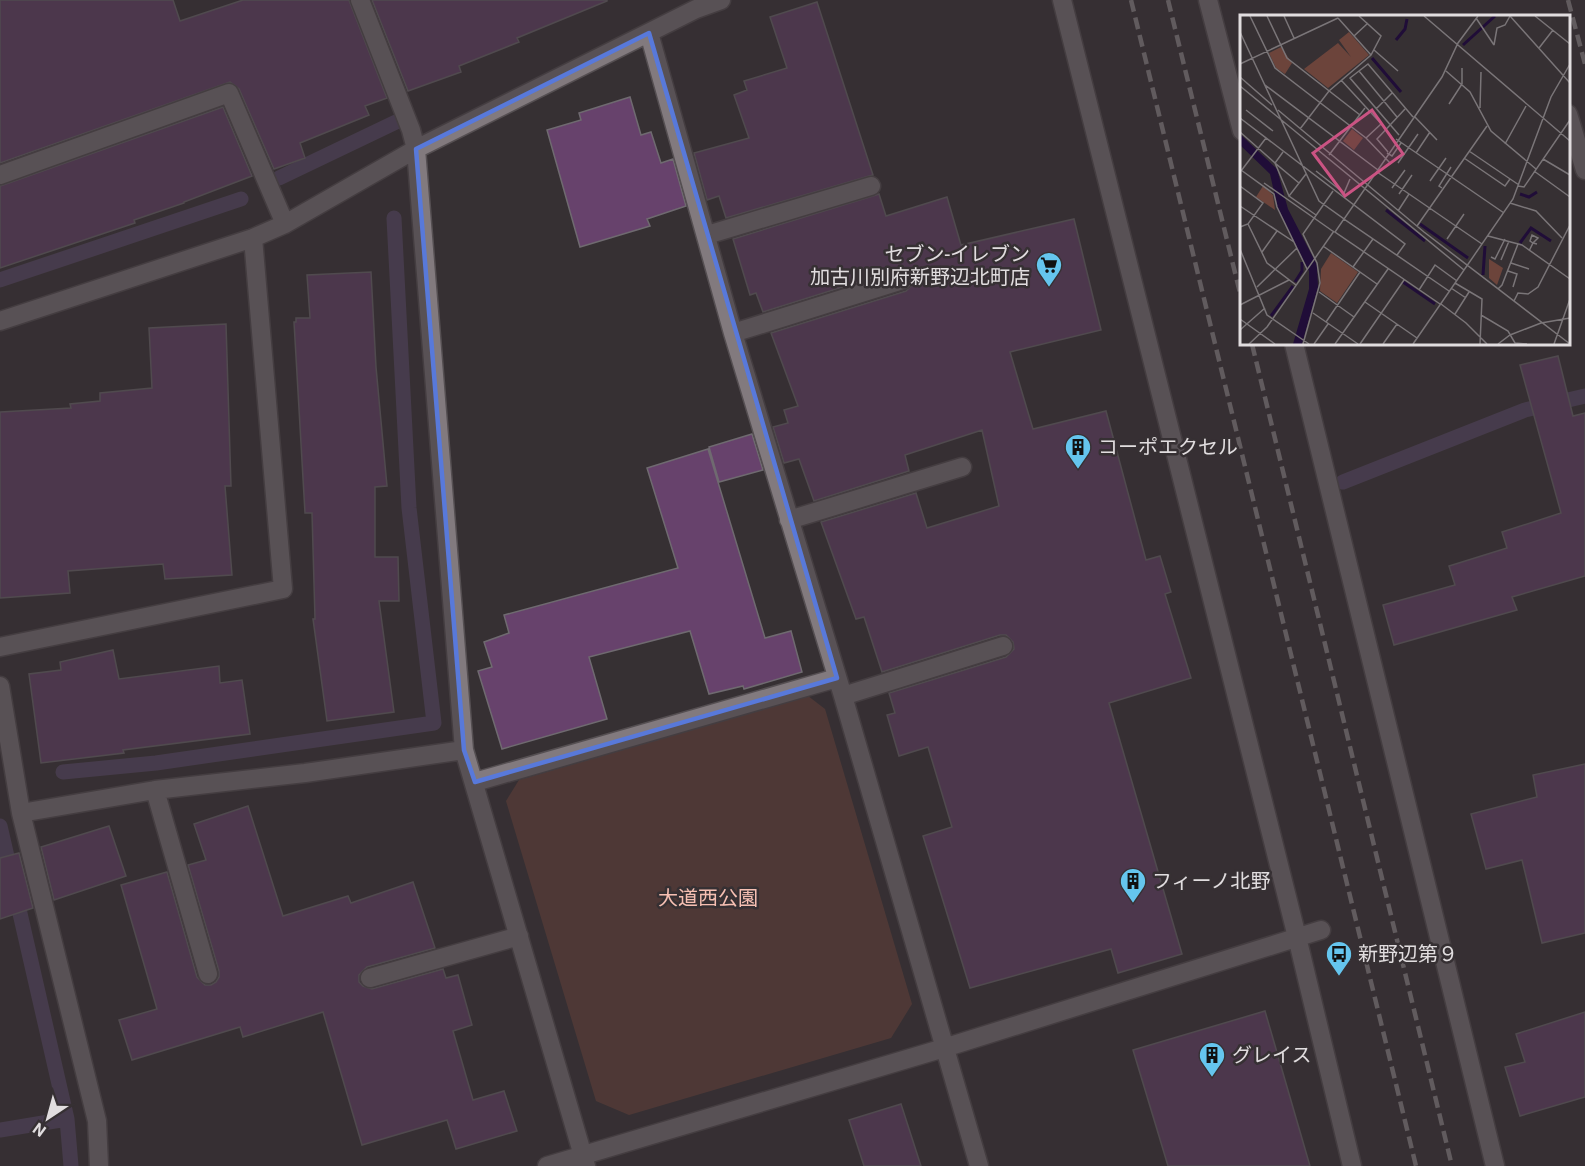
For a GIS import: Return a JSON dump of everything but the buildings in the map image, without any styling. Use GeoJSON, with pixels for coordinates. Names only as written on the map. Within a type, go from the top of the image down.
{"type":"FeatureCollection","features":[{"type":"Feature","properties":{"kind":"street"},"geometry":{"type":"LineString","coordinates":[[360,0],[411,130],[416,149],[464,750],[584,1161]]}},
{"type":"Feature","properties":{"kind":"street"},"geometry":{"type":"LineString","coordinates":[[0,321],[253,238],[285,224],[416,149],[649,33],[694,5],[721,0]]}},
{"type":"Feature","properties":{"kind":"street"},"geometry":{"type":"LineString","coordinates":[[1062,0],[1297,937],[1352,1166]]}},
{"type":"Feature","properties":{"kind":"street"},"geometry":{"type":"LineString","coordinates":[[1208,0],[1240,123]]}},
{"type":"Feature","properties":{"kind":"street"},"geometry":{"type":"LineString","coordinates":[[649,33],[733,333],[843,696],[979,1166]]}},
{"type":"Feature","properties":{"kind":"street"},"geometry":{"type":"LineString","coordinates":[[0,175],[229,93],[285,224]]}},
{"type":"Feature","properties":{"kind":"street"},"geometry":{"type":"LineString","coordinates":[[1570,118],[1585,170]]}},
{"type":"Feature","properties":{"kind":"street"},"geometry":{"type":"LineString","coordinates":[[707,235],[871,186]]}},
{"type":"Feature","properties":{"kind":"street"},"geometry":{"type":"LineString","coordinates":[[0,647],[283,589],[253,238]]}},
{"type":"Feature","properties":{"kind":"street"},"geometry":{"type":"LineString","coordinates":[[733,333],[903,280]]}},
{"type":"Feature","properties":{"kind":"street"},"geometry":{"type":"LineString","coordinates":[[1294,345],[1495,1166]]}},
{"type":"Feature","properties":{"kind":"street"},"geometry":{"type":"LineString","coordinates":[[789,520],[962,467]]}},
{"type":"Feature","properties":{"kind":"street"},"geometry":{"type":"LineString","coordinates":[[843,696],[1003,646]]}},
{"type":"Feature","properties":{"kind":"street"},"geometry":{"type":"LineString","coordinates":[[475,782],[837,678]]}},
{"type":"Feature","properties":{"kind":"street"},"geometry":{"type":"LineString","coordinates":[[0,686],[21,813],[98,1120],[99,1166]]}},
{"type":"Feature","properties":{"kind":"street"},"geometry":{"type":"LineString","coordinates":[[21,813],[155,790],[305,773],[464,750]]}},
{"type":"Feature","properties":{"kind":"street"},"geometry":{"type":"LineString","coordinates":[[155,790],[208,974]]}},
{"type":"Feature","properties":{"kind":"street"},"geometry":{"type":"LineString","coordinates":[[547,1166],[584,1161],[1321,930]]}},
{"type":"Feature","properties":{"kind":"street"},"geometry":{"type":"LineString","coordinates":[[370,978],[519,936]]}},
{"type":"Feature","properties":{"kind":"highlighted area"},"geometry":{"type":"Polygon","coordinates":[[[649,33],[837,678],[475,782],[464,750],[416,149],[649,33]]]}},
{"type":"Feature","properties":{"kind":"green space","name":"大道西公園"},"geometry":{"type":"Polygon","coordinates":[[[808,696],[825,709],[912,1004],[891,1038],[629,1115],[596,1101],[506,801],[519,780],[808,696]]]}},
{"type":"Feature","properties":{"kind":"waterway"},"geometry":{"type":"LineString","coordinates":[[279,178],[396,122]]}},
{"type":"Feature","properties":{"kind":"waterway"},"geometry":{"type":"LineString","coordinates":[[0,280],[241,199]]}},
{"type":"Feature","properties":{"kind":"waterway"},"geometry":{"type":"LineString","coordinates":[[63,772],[156,763],[434,723],[409,508],[394,218]]}},
{"type":"Feature","properties":{"kind":"waterway"},"geometry":{"type":"LineString","coordinates":[[1343,482],[1525,410],[1585,396]]}},
{"type":"Feature","properties":{"kind":"waterway"},"geometry":{"type":"LineString","coordinates":[[0,826],[67,1119],[71,1166]]}},
{"type":"Feature","properties":{"kind":"waterway"},"geometry":{"type":"LineString","coordinates":[[0,1130],[67,1119]]}},
{"type":"Feature","properties":{"kind":"railway"},"geometry":{"type":"LineString","coordinates":[[1131,0],[1416,1166]]}},
{"type":"Feature","properties":{"kind":"railway"},"geometry":{"type":"LineString","coordinates":[[1168,0],[1240,293]]}},
{"type":"Feature","properties":{"kind":"railway"},"geometry":{"type":"LineString","coordinates":[[1568,0],[1585,64]]}},
{"type":"Feature","properties":{"kind":"railway"},"geometry":{"type":"LineString","coordinates":[[1252,345],[1452,1166]]}},
{"type":"Feature","properties":{"kind":"place","name":"セブン-イレブン 加古川別府新野辺北町店"},"geometry":{"type":"Point","coordinates":[1049,288]}},
{"type":"Feature","properties":{"kind":"place","name":"コーポエクセル"},"geometry":{"type":"Point","coordinates":[1078,470]}},
{"type":"Feature","properties":{"kind":"place","name":"フィーノ北野"},"geometry":{"type":"Point","coordinates":[1133,904]}},
{"type":"Feature","properties":{"kind":"place","name":"新野辺第９"},"geometry":{"type":"Point","coordinates":[1339,977]}},
{"type":"Feature","properties":{"kind":"place","name":"グレイス"},"geometry":{"type":"Point","coordinates":[1212,1078]}}]}
